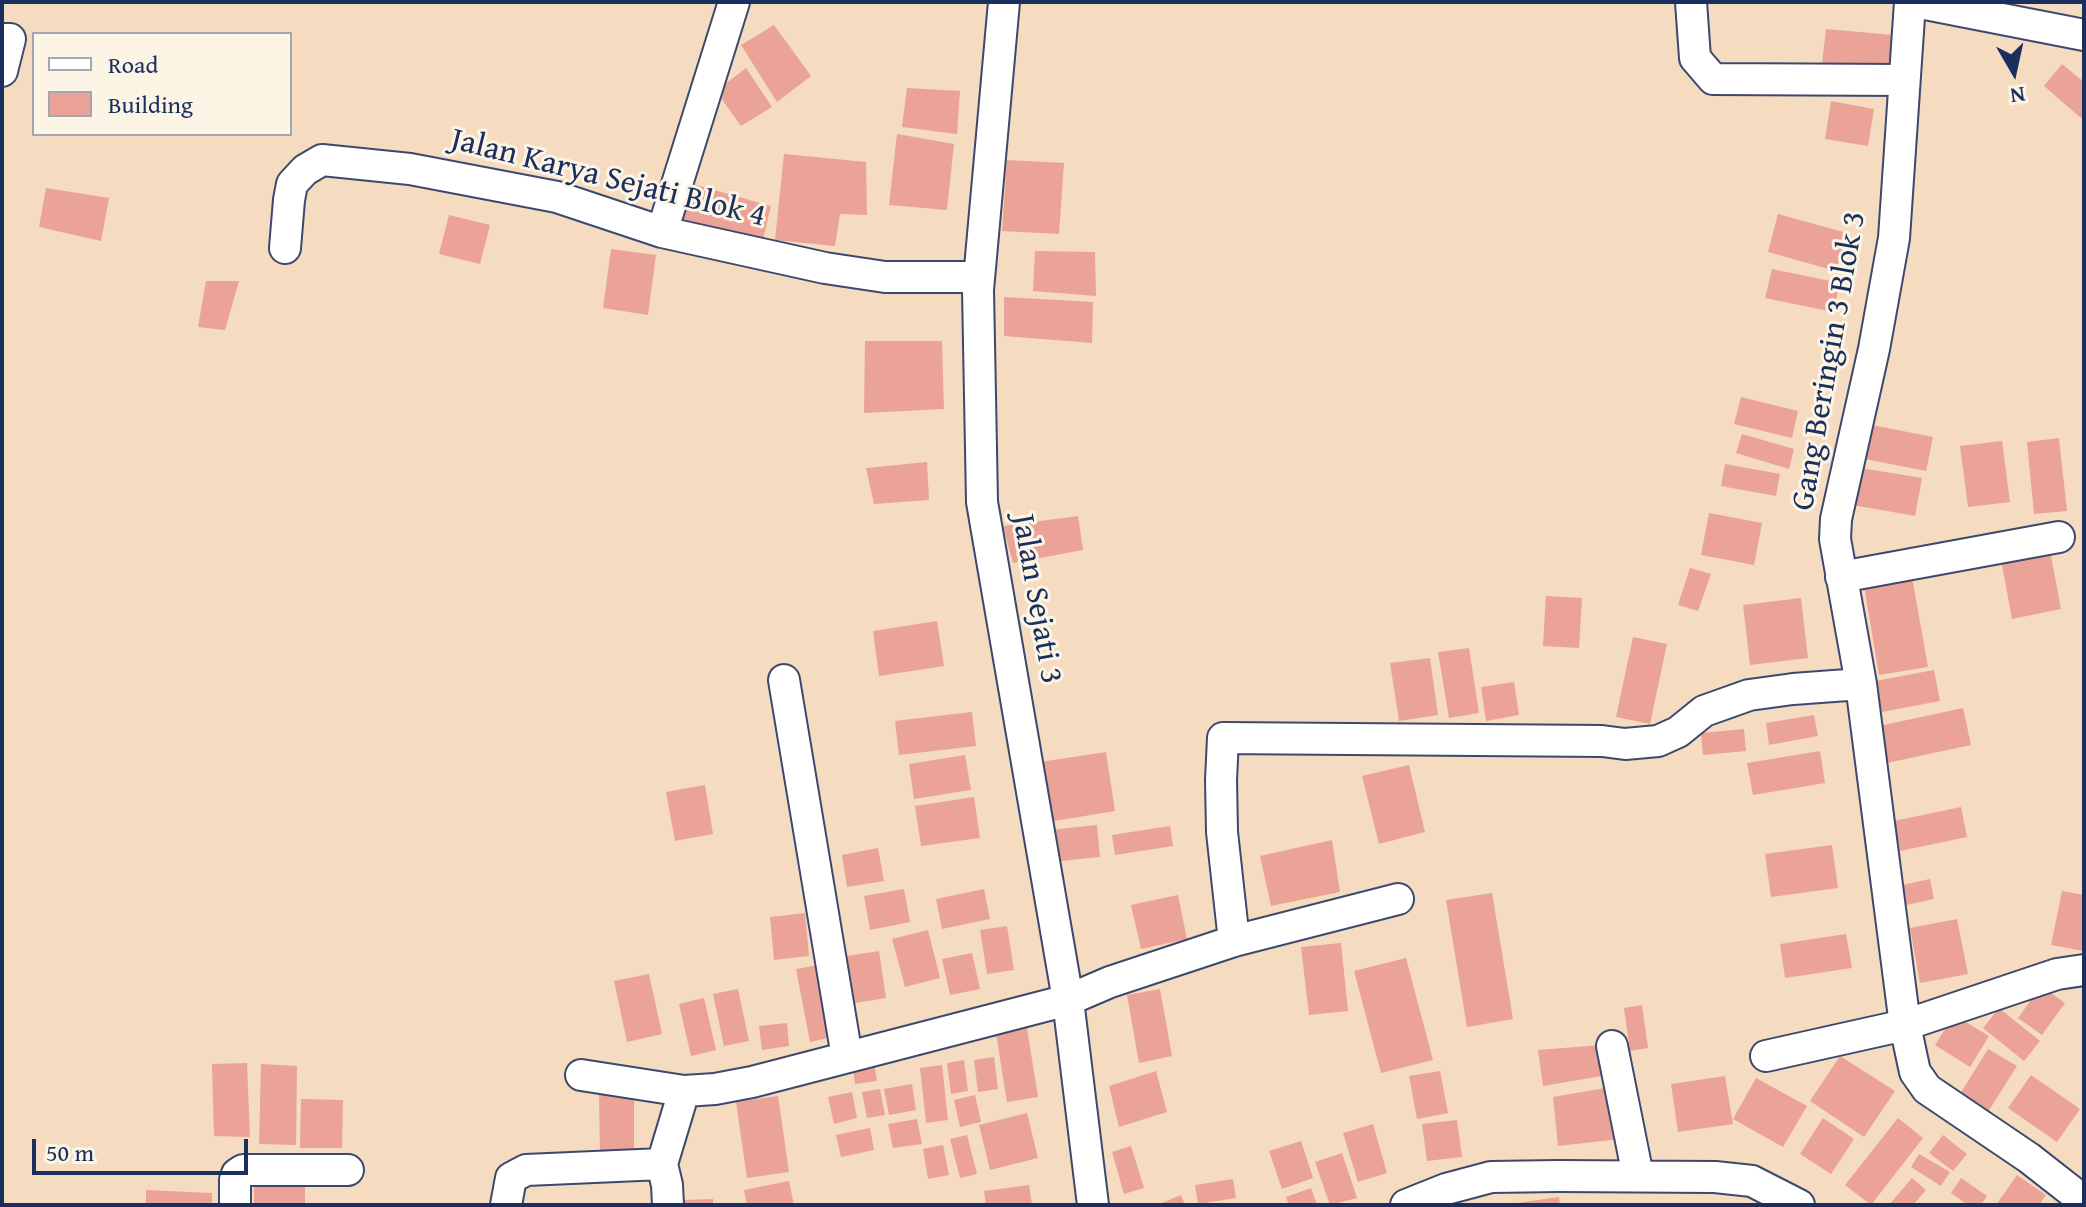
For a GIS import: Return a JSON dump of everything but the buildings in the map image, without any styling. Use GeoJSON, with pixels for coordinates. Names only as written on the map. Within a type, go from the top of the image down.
{"type":"FeatureCollection","features":[{"type":"Feature","properties":{"kind":"street"},"geometry":{"type":"LineString","coordinates":[[662,232],[734,2]]}},
{"type":"Feature","properties":{"kind":"street","name":"Jalan Sejati 3"},"geometry":{"type":"LineString","coordinates":[[1004,2],[979,277],[982,502],[1068,1000],[1093,1205]]}},
{"type":"Feature","properties":{"kind":"street"},"geometry":{"type":"LineString","coordinates":[[1691,2],[1695,58],[1713,79],[1904,80]]}},
{"type":"Feature","properties":{"kind":"street"},"geometry":{"type":"LineString","coordinates":[[1912,2],[2084,35]]}},
{"type":"Feature","properties":{"kind":"street","name":"Gang Beringin 3 Blok 3"},"geometry":{"type":"LineString","coordinates":[[1912,2],[1894,238],[1874,349],[1836,519],[1835,539],[1861,684],[1905,1025],[1915,1072],[1921,1083],[2029,1158],[2084,1201]]}},
{"type":"Feature","properties":{"kind":"street"},"geometry":{"type":"LineString","coordinates":[[2,39],[10,39],[2,71]]}},
{"type":"Feature","properties":{"kind":"street","name":"Jalan Karya Sejati Blok 4"},"geometry":{"type":"LineString","coordinates":[[285,248],[292,184],[305,170],[322,160],[410,169],[557,197],[662,232],[825,268],[885,277],[979,277]]}},
{"type":"Feature","properties":{"kind":"street"},"geometry":{"type":"LineString","coordinates":[[1841,577],[2059,537]]}},
{"type":"Feature","properties":{"kind":"street"},"geometry":{"type":"LineString","coordinates":[[784,680],[847,1057]]}},
{"type":"Feature","properties":{"kind":"street"},"geometry":{"type":"LineString","coordinates":[[1234,941],[1222,832],[1223,738],[1587,741],[1625,744],[1658,741],[1678,732],[1704,711],[1749,695],[1861,684]]}},
{"type":"Feature","properties":{"kind":"street"},"geometry":{"type":"LineString","coordinates":[[581,1075],[684,1091],[752,1082],[1068,1000],[1110,982],[1234,941],[1398,899]]}},
{"type":"Feature","properties":{"kind":"street"},"geometry":{"type":"LineString","coordinates":[[1766,1056],[1905,1025],[2057,974],[2084,970]]}},
{"type":"Feature","properties":{"kind":"street"},"geometry":{"type":"LineString","coordinates":[[1612,1046],[1638,1176]]}},
{"type":"Feature","properties":{"kind":"street"},"geometry":{"type":"LineString","coordinates":[[668,1205],[662,1164],[684,1091]]}},
{"type":"Feature","properties":{"kind":"street"},"geometry":{"type":"LineString","coordinates":[[506,1205],[511,1178],[526,1170],[662,1164]]}},
{"type":"Feature","properties":{"kind":"street"},"geometry":{"type":"LineString","coordinates":[[235,1205],[235,1180],[243,1170],[348,1170]]}},
{"type":"Feature","properties":{"kind":"street"},"geometry":{"type":"LineString","coordinates":[[1406,1205],[1446,1189],[1491,1177],[1638,1176],[1752,1181],[1799,1205]]}}]}
